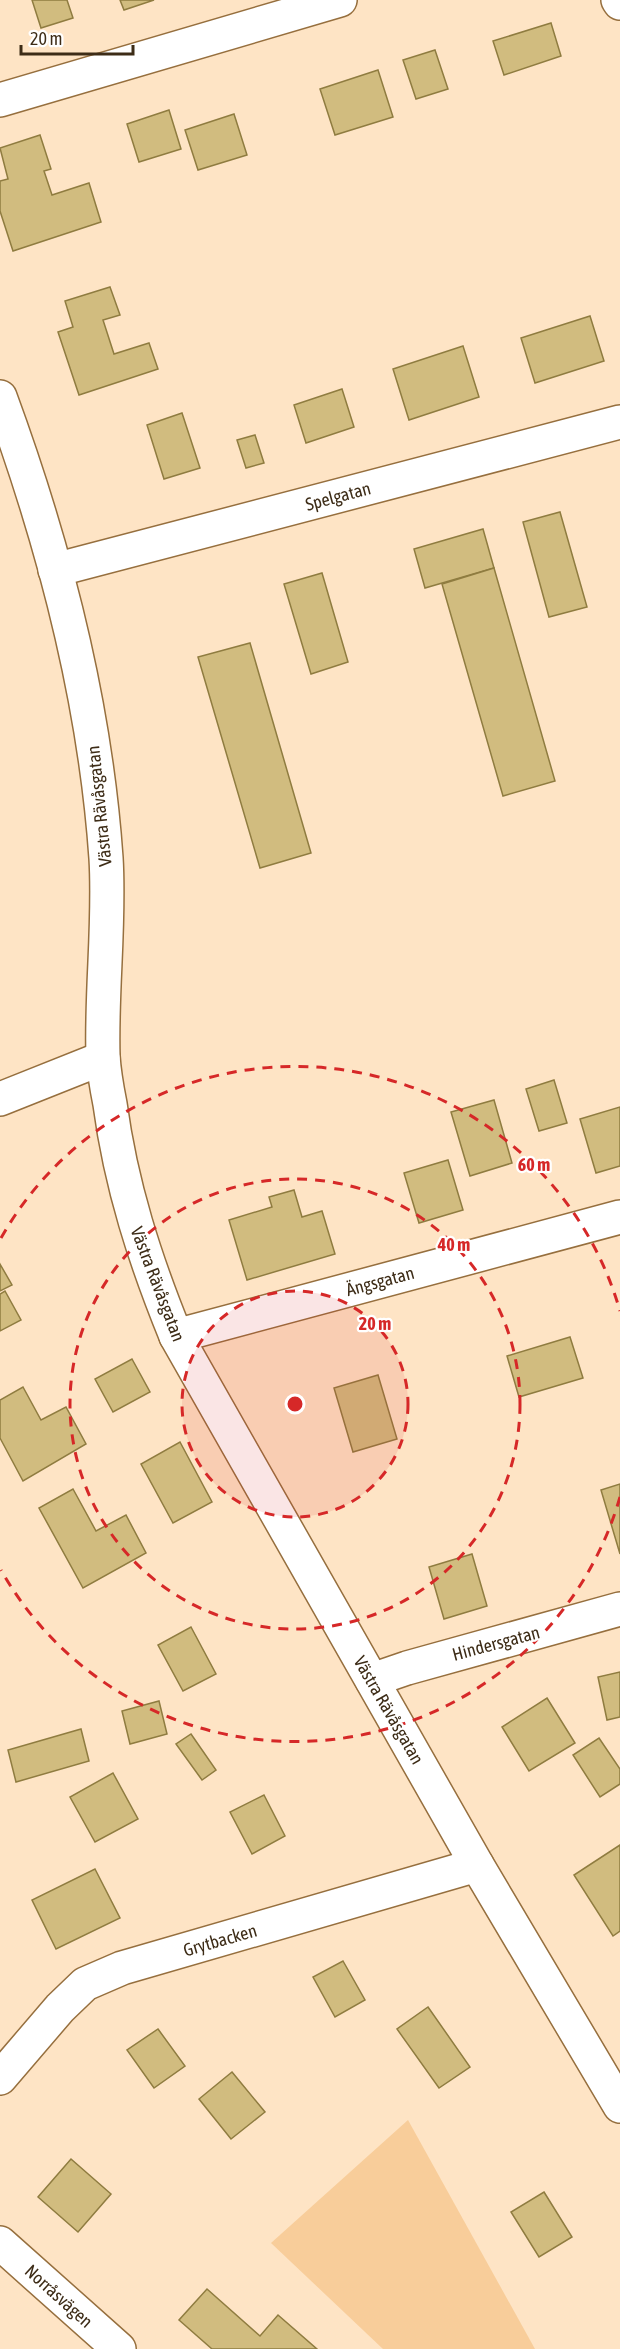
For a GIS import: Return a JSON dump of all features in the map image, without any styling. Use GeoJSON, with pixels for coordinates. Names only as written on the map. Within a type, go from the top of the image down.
{"type":"FeatureCollection","features":[{"type":"Feature","properties":{"kind":"street"},"geometry":{"type":"LineString","coordinates":[[0,100],[340,0]]}},
{"type":"Feature","properties":{"kind":"street","name":"Västra Rävåsgatan"},"geometry":{"type":"LineString","coordinates":[[0,396],[22,456],[55,570],[87,704],[106,860],[103,1058],[114,1138],[131,1214],[176,1336],[477,1865],[620,2106]]}},
{"type":"Feature","properties":{"kind":"street","name":"Spelgatan"},"geometry":{"type":"LineString","coordinates":[[55,570],[620,422]]}},
{"type":"Feature","properties":{"kind":"street"},"geometry":{"type":"LineString","coordinates":[[2,1093],[103,1058]]}},
{"type":"Feature","properties":{"kind":"street","name":"Ängsgatan"},"geometry":{"type":"LineString","coordinates":[[176,1336],[620,1217]]}},
{"type":"Feature","properties":{"kind":"street","name":"Hindersgatan"},"geometry":{"type":"LineString","coordinates":[[372,1680],[407,1668],[620,1609]]}},
{"type":"Feature","properties":{"kind":"street","name":"Grytbacken"},"geometry":{"type":"LineString","coordinates":[[0,2078],[60,2008],[85,1984],[122,1968],[477,1865]]}},
{"type":"Feature","properties":{"kind":"street","name":"Norråsvägen"},"geometry":{"type":"LineString","coordinates":[[0,2243],[119,2349]]}},
{"type":"Feature","properties":{"kind":"shaded area"},"geometry":{"type":"Polygon","coordinates":[[[408,2120],[535,2349],[383,2349],[271,2243],[408,2120]]]}},
{"type":"Feature","properties":{"kind":"building"},"geometry":{"type":"Polygon","coordinates":[[[32,0],[67,0],[73,18],[41,28],[32,0]]]}},
{"type":"Feature","properties":{"kind":"building"},"geometry":{"type":"Polygon","coordinates":[[[120,0],[154,0],[124,10],[120,0]]]}},
{"type":"Feature","properties":{"kind":"building"},"geometry":{"type":"Polygon","coordinates":[[[551,23],[561,56],[504,75],[493,41],[551,23]]]}},
{"type":"Feature","properties":{"kind":"building"},"geometry":{"type":"Polygon","coordinates":[[[435,50],[448,89],[416,99],[403,60],[435,50]]]}},
{"type":"Feature","properties":{"kind":"building"},"geometry":{"type":"Polygon","coordinates":[[[378,70],[393,117],[335,135],[320,89],[378,70]]]}},
{"type":"Feature","properties":{"kind":"building"},"geometry":{"type":"Polygon","coordinates":[[[169,110],[181,149],[139,162],[127,124],[169,110]]]}},
{"type":"Feature","properties":{"kind":"building"},"geometry":{"type":"Polygon","coordinates":[[[234,114],[247,155],[198,170],[185,130],[234,114]]]}},
{"type":"Feature","properties":{"kind":"building"},"geometry":{"type":"Polygon","coordinates":[[[40,135],[51,169],[44,171],[52,195],[89,183],[101,222],[13,251],[0,211],[0,181],[8,179],[0,148],[40,135]]]}},
{"type":"Feature","properties":{"kind":"building"},"geometry":{"type":"Polygon","coordinates":[[[110,287],[120,315],[103,320],[114,354],[149,343],[158,369],[79,395],[58,332],[73,327],[65,301],[110,287]]]}},
{"type":"Feature","properties":{"kind":"building"},"geometry":{"type":"Polygon","coordinates":[[[590,316],[604,361],[535,383],[521,338],[590,316]]]}},
{"type":"Feature","properties":{"kind":"building"},"geometry":{"type":"Polygon","coordinates":[[[463,346],[479,397],[409,420],[393,369],[463,346]]]}},
{"type":"Feature","properties":{"kind":"building"},"geometry":{"type":"Polygon","coordinates":[[[342,389],[354,427],[306,443],[294,405],[342,389]]]}},
{"type":"Feature","properties":{"kind":"building"},"geometry":{"type":"Polygon","coordinates":[[[182,413],[200,468],[164,479],[147,425],[182,413]]]}},
{"type":"Feature","properties":{"kind":"building"},"geometry":{"type":"Polygon","coordinates":[[[255,435],[264,463],[246,468],[237,440],[255,435]]]}},
{"type":"Feature","properties":{"kind":"building"},"geometry":{"type":"Polygon","coordinates":[[[560,512],[587,607],[549,617],[523,522],[560,512]]]}},
{"type":"Feature","properties":{"kind":"building"},"geometry":{"type":"Polygon","coordinates":[[[483,529],[494,568],[425,588],[414,549],[483,529]]]}},
{"type":"Feature","properties":{"kind":"building"},"geometry":{"type":"Polygon","coordinates":[[[494,568],[555,781],[503,796],[442,584],[494,568]]]}},
{"type":"Feature","properties":{"kind":"building"},"geometry":{"type":"Polygon","coordinates":[[[322,573],[348,662],[311,674],[284,584],[322,573]]]}},
{"type":"Feature","properties":{"kind":"building"},"geometry":{"type":"Polygon","coordinates":[[[250,643],[311,853],[260,868],[198,657],[250,643]]]}},
{"type":"Feature","properties":{"kind":"building"},"geometry":{"type":"Polygon","coordinates":[[[554,1080],[567,1123],[539,1131],[526,1089],[554,1080]]]}},
{"type":"Feature","properties":{"kind":"building"},"geometry":{"type":"Polygon","coordinates":[[[494,1100],[512,1163],[470,1176],[451,1112],[494,1100]]]}},
{"type":"Feature","properties":{"kind":"building"},"geometry":{"type":"Polygon","coordinates":[[[620,1107],[620,1166],[596,1173],[580,1119],[620,1107]]]}},
{"type":"Feature","properties":{"kind":"building"},"geometry":{"type":"Polygon","coordinates":[[[448,1160],[463,1210],[419,1223],[404,1173],[448,1160]]]}},
{"type":"Feature","properties":{"kind":"building"},"geometry":{"type":"Polygon","coordinates":[[[294,1190],[302,1217],[322,1211],[335,1254],[247,1280],[229,1220],[272,1207],[269,1197],[294,1190]]]}},
{"type":"Feature","properties":{"kind":"building"},"geometry":{"type":"Polygon","coordinates":[[[0,1264],[12,1285],[0,1291],[0,1264]]]}},
{"type":"Feature","properties":{"kind":"building"},"geometry":{"type":"Polygon","coordinates":[[[5,1291],[21,1320],[0,1331],[0,1294],[5,1291]]]}},
{"type":"Feature","properties":{"kind":"building"},"geometry":{"type":"Polygon","coordinates":[[[570,1337],[583,1378],[519,1397],[507,1356],[570,1337]]]}},
{"type":"Feature","properties":{"kind":"building"},"geometry":{"type":"Polygon","coordinates":[[[132,1359],[150,1392],[113,1412],[95,1379],[132,1359]]]}},
{"type":"Feature","properties":{"kind":"building"},"geometry":{"type":"Polygon","coordinates":[[[378,1375],[397,1439],[353,1452],[334,1388],[378,1375]]]}},
{"type":"Feature","properties":{"kind":"building"},"geometry":{"type":"Polygon","coordinates":[[[23,1387],[41,1420],[66,1407],[86,1444],[23,1481],[0,1438],[0,1400],[23,1387]]]}},
{"type":"Feature","properties":{"kind":"building"},"geometry":{"type":"Polygon","coordinates":[[[180,1442],[212,1502],[173,1523],[141,1464],[180,1442]]]}},
{"type":"Feature","properties":{"kind":"building"},"geometry":{"type":"Polygon","coordinates":[[[620,1484],[620,1554],[601,1490],[620,1484]]]}},
{"type":"Feature","properties":{"kind":"building"},"geometry":{"type":"Polygon","coordinates":[[[73,1489],[96,1531],[126,1515],[146,1553],[83,1588],[39,1508],[73,1489]]]}},
{"type":"Feature","properties":{"kind":"building"},"geometry":{"type":"Polygon","coordinates":[[[472,1554],[487,1606],[444,1619],[429,1567],[472,1554]]]}},
{"type":"Feature","properties":{"kind":"building"},"geometry":{"type":"Polygon","coordinates":[[[191,1627],[216,1674],[183,1691],[158,1645],[191,1627]]]}},
{"type":"Feature","properties":{"kind":"building"},"geometry":{"type":"Polygon","coordinates":[[[620,1672],[620,1717],[607,1720],[598,1677],[620,1672]]]}},
{"type":"Feature","properties":{"kind":"building"},"geometry":{"type":"Polygon","coordinates":[[[547,1698],[575,1743],[529,1771],[502,1727],[547,1698]]]}},
{"type":"Feature","properties":{"kind":"building"},"geometry":{"type":"Polygon","coordinates":[[[159,1701],[167,1734],[130,1744],[122,1711],[159,1701]]]}},
{"type":"Feature","properties":{"kind":"building"},"geometry":{"type":"Polygon","coordinates":[[[81,1729],[89,1761],[16,1782],[8,1750],[81,1729]]]}},
{"type":"Feature","properties":{"kind":"building"},"geometry":{"type":"Polygon","coordinates":[[[191,1734],[216,1770],[202,1780],[176,1744],[191,1734]]]}},
{"type":"Feature","properties":{"kind":"building"},"geometry":{"type":"Polygon","coordinates":[[[599,1738],[620,1769],[620,1784],[600,1797],[573,1755],[599,1738]]]}},
{"type":"Feature","properties":{"kind":"building"},"geometry":{"type":"Polygon","coordinates":[[[113,1773],[138,1819],[95,1842],[70,1797],[113,1773]]]}},
{"type":"Feature","properties":{"kind":"building"},"geometry":{"type":"Polygon","coordinates":[[[264,1795],[285,1836],[252,1854],[230,1812],[264,1795]]]}},
{"type":"Feature","properties":{"kind":"building"},"geometry":{"type":"Polygon","coordinates":[[[620,1845],[620,1931],[613,1936],[574,1875],[620,1845]]]}},
{"type":"Feature","properties":{"kind":"building"},"geometry":{"type":"Polygon","coordinates":[[[95,1869],[120,1918],[56,1949],[32,1900],[95,1869]]]}},
{"type":"Feature","properties":{"kind":"building"},"geometry":{"type":"Polygon","coordinates":[[[343,1961],[365,2000],[335,2017],[313,1977],[343,1961]]]}},
{"type":"Feature","properties":{"kind":"building"},"geometry":{"type":"Polygon","coordinates":[[[428,2007],[470,2067],[439,2088],[397,2029],[428,2007]]]}},
{"type":"Feature","properties":{"kind":"building"},"geometry":{"type":"Polygon","coordinates":[[[158,2029],[185,2066],[154,2088],[127,2050],[158,2029]]]}},
{"type":"Feature","properties":{"kind":"building"},"geometry":{"type":"Polygon","coordinates":[[[232,2072],[265,2112],[231,2139],[199,2099],[232,2072]]]}},
{"type":"Feature","properties":{"kind":"building"},"geometry":{"type":"Polygon","coordinates":[[[71,2159],[111,2194],[78,2232],[38,2197],[71,2159]]]}},
{"type":"Feature","properties":{"kind":"building"},"geometry":{"type":"Polygon","coordinates":[[[544,2192],[572,2237],[539,2257],[511,2212],[544,2192]]]}},
{"type":"Feature","properties":{"kind":"building"},"geometry":{"type":"Polygon","coordinates":[[[207,2289],[260,2336],[278,2315],[317,2349],[212,2349],[179,2320],[207,2289]]]}}]}
